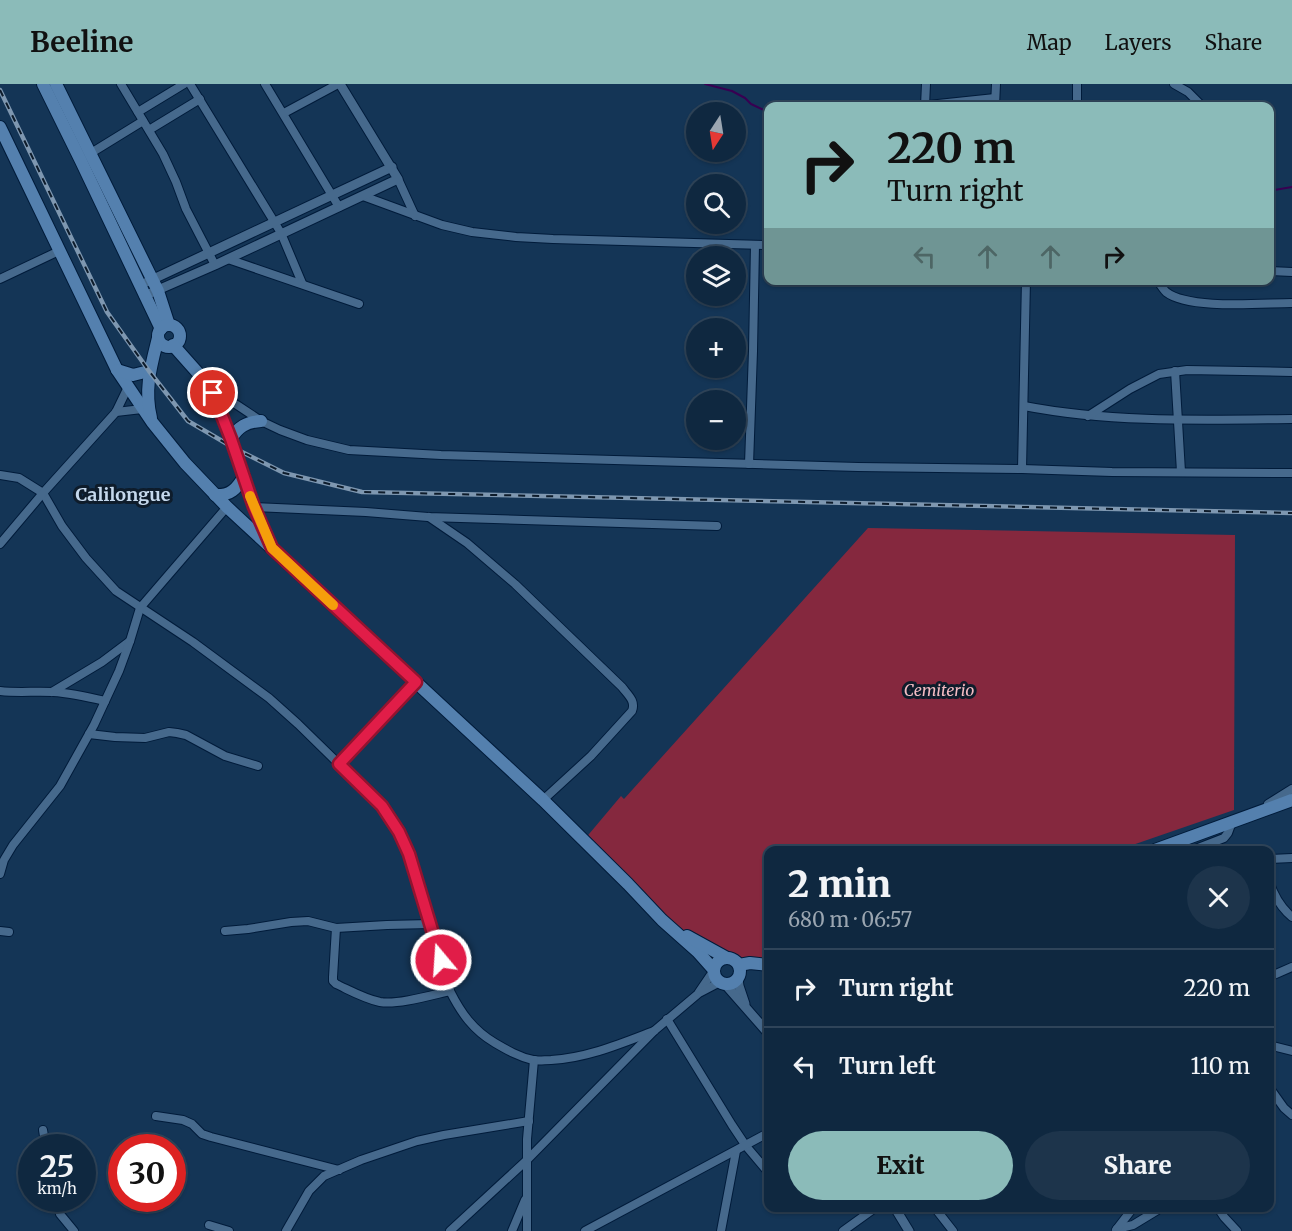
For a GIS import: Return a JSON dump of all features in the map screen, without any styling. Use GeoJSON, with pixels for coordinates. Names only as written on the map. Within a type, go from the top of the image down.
{"type":"FeatureCollection","features":[{"type":"Feature","properties":{"kind":"main road"},"geometry":{"type":"LineString","coordinates":[[43,84],[55,91],[91,153],[142,291],[163,331],[149,371],[148,397],[152,422]]}},
{"type":"Feature","properties":{"kind":"main road"},"geometry":{"type":"LineString","coordinates":[[55,91],[116,220],[155,285],[164,345],[173,345],[178,341],[179,334],[176,328],[163,331]]}},
{"type":"Feature","properties":{"kind":"main road"},"geometry":{"type":"LineString","coordinates":[[0,128],[117,369],[152,422],[215,495],[543,800],[698,951],[714,970],[717,979],[723,983],[732,983],[750,963],[764,965]]}},
{"type":"Feature","properties":{"kind":"main road"},"geometry":{"type":"LineString","coordinates":[[173,345],[213,393],[254,507],[272,548]]}},
{"type":"Feature","properties":{"kind":"main road"},"geometry":{"type":"LineString","coordinates":[[117,369],[133,375],[149,371]]}},
{"type":"Feature","properties":{"kind":"main road"},"geometry":{"type":"LineString","coordinates":[[231,439],[242,426],[249,422],[261,421]]}},
{"type":"Feature","properties":{"kind":"main road"},"geometry":{"type":"LineString","coordinates":[[215,495],[227,495],[239,485],[244,476]]}},
{"type":"Feature","properties":{"kind":"main road"},"geometry":{"type":"LineString","coordinates":[[1166,846],[1292,800]]}},
{"type":"Feature","properties":{"kind":"main road"},"geometry":{"type":"LineString","coordinates":[[668,924],[732,959],[739,973]]}},
{"type":"Feature","properties":{"kind":"main road"},"geometry":{"type":"LineString","coordinates":[[714,970],[718,962],[727,958]]}},
{"type":"Feature","properties":{"kind":"main road"},"geometry":{"type":"LineString","coordinates":[[739,973],[764,970]]}},
{"type":"Feature","properties":{"kind":"street"},"geometry":{"type":"LineString","coordinates":[[121,84],[163,154],[186,209],[215,265]]}},
{"type":"Feature","properties":{"kind":"street"},"geometry":{"type":"LineString","coordinates":[[138,112],[184,84]]}},
{"type":"Feature","properties":{"kind":"street"},"geometry":{"type":"LineString","coordinates":[[190,84],[275,222],[302,283]]}},
{"type":"Feature","properties":{"kind":"street"},"geometry":{"type":"LineString","coordinates":[[265,84],[339,207]]}},
{"type":"Feature","properties":{"kind":"street"},"geometry":{"type":"LineString","coordinates":[[284,113],[339,84],[392,167],[415,216]]}},
{"type":"Feature","properties":{"kind":"street"},"geometry":{"type":"LineString","coordinates":[[925,102],[926,84]]}},
{"type":"Feature","properties":{"kind":"street"},"geometry":{"type":"LineString","coordinates":[[995,102],[996,84]]}},
{"type":"Feature","properties":{"kind":"street"},"geometry":{"type":"LineString","coordinates":[[1077,84],[1077,102]]}},
{"type":"Feature","properties":{"kind":"street"},"geometry":{"type":"LineString","coordinates":[[1174,84],[1188,92],[1198,102]]}},
{"type":"Feature","properties":{"kind":"street"},"geometry":{"type":"LineString","coordinates":[[149,130],[200,99]]}},
{"type":"Feature","properties":{"kind":"street"},"geometry":{"type":"LineString","coordinates":[[91,153],[143,121]]}},
{"type":"Feature","properties":{"kind":"street"},"geometry":{"type":"LineString","coordinates":[[142,291],[209,253],[392,167]]}},
{"type":"Feature","properties":{"kind":"street"},"geometry":{"type":"LineString","coordinates":[[155,285],[215,265],[398,179]]}},
{"type":"Feature","properties":{"kind":"street"},"geometry":{"type":"LineString","coordinates":[[363,196],[442,225],[472,232],[564,240],[764,245]]}},
{"type":"Feature","properties":{"kind":"street"},"geometry":{"type":"LineString","coordinates":[[749,464],[755,245]]}},
{"type":"Feature","properties":{"kind":"street"},"geometry":{"type":"LineString","coordinates":[[0,279],[59,251]]}},
{"type":"Feature","properties":{"kind":"street"},"geometry":{"type":"LineString","coordinates":[[228,259],[359,303]]}},
{"type":"Feature","properties":{"kind":"street"},"geometry":{"type":"LineString","coordinates":[[1274,271],[1292,272]]}},
{"type":"Feature","properties":{"kind":"street"},"geometry":{"type":"LineString","coordinates":[[1022,469],[1026,285]]}},
{"type":"Feature","properties":{"kind":"street"},"geometry":{"type":"LineString","coordinates":[[1161,285],[1165,291],[1177,298],[1197,303],[1292,303]]}},
{"type":"Feature","properties":{"kind":"street"},"geometry":{"type":"LineString","coordinates":[[1088,416],[1130,389],[1159,374],[1186,370],[1292,372]]}},
{"type":"Feature","properties":{"kind":"street"},"geometry":{"type":"LineString","coordinates":[[1175,371],[1180,472]]}},
{"type":"Feature","properties":{"kind":"street"},"geometry":{"type":"LineString","coordinates":[[0,544],[116,412],[128,387]]}},
{"type":"Feature","properties":{"kind":"street"},"geometry":{"type":"LineString","coordinates":[[213,393],[261,421],[307,440],[349,450],[441,455],[858,467],[1292,473]]}},
{"type":"Feature","properties":{"kind":"street"},"geometry":{"type":"LineString","coordinates":[[1024,406],[1108,418],[1292,419]]}},
{"type":"Feature","properties":{"kind":"street"},"geometry":{"type":"LineString","coordinates":[[116,412],[142,409]]}},
{"type":"Feature","properties":{"kind":"street"},"geometry":{"type":"LineString","coordinates":[[0,475],[19,478],[43,493],[62,526],[86,558],[116,591],[194,642],[269,698],[382,806],[395,823],[409,854],[450,991],[458,1008],[470,1023],[510,1053],[534,1060],[562,1059],[589,1054],[654,1031]]}},
{"type":"Feature","properties":{"kind":"street"},"geometry":{"type":"LineString","coordinates":[[0,874],[13,845],[60,786],[89,734],[119,671],[140,608],[227,507]]}},
{"type":"Feature","properties":{"kind":"street"},"geometry":{"type":"LineString","coordinates":[[254,507],[428,517],[717,526]]}},
{"type":"Feature","properties":{"kind":"street"},"geometry":{"type":"LineString","coordinates":[[428,517],[467,543],[515,584],[615,680],[633,701],[632,711],[605,741],[543,800]]}},
{"type":"Feature","properties":{"kind":"street"},"geometry":{"type":"LineString","coordinates":[[0,532],[10,532]]}},
{"type":"Feature","properties":{"kind":"street"},"geometry":{"type":"LineString","coordinates":[[52,692],[102,662],[130,641]]}},
{"type":"Feature","properties":{"kind":"street"},"geometry":{"type":"LineString","coordinates":[[339,764],[416,682]]}},
{"type":"Feature","properties":{"kind":"street"},"geometry":{"type":"LineString","coordinates":[[0,691],[52,692],[105,701]]}},
{"type":"Feature","properties":{"kind":"street"},"geometry":{"type":"LineString","coordinates":[[89,734],[134,738],[177,732],[225,756],[258,766]]}},
{"type":"Feature","properties":{"kind":"street"},"geometry":{"type":"LineString","coordinates":[[1248,816],[1292,789]]}},
{"type":"Feature","properties":{"kind":"street"},"geometry":{"type":"LineString","coordinates":[[1248,816],[1292,807]]}},
{"type":"Feature","properties":{"kind":"street"},"geometry":{"type":"LineString","coordinates":[[1203,846],[1224,838],[1232,822]]}},
{"type":"Feature","properties":{"kind":"street"},"geometry":{"type":"LineString","coordinates":[[1274,859],[1292,858]]}},
{"type":"Feature","properties":{"kind":"street"},"geometry":{"type":"LineString","coordinates":[[1274,894],[1282,908],[1292,917]]}},
{"type":"Feature","properties":{"kind":"street"},"geometry":{"type":"LineString","coordinates":[[225,931],[308,921],[336,928],[430,924]]}},
{"type":"Feature","properties":{"kind":"street"},"geometry":{"type":"LineString","coordinates":[[336,928],[333,977],[336,984],[382,1002],[450,991]]}},
{"type":"Feature","properties":{"kind":"street"},"geometry":{"type":"LineString","coordinates":[[1274,975],[1292,967]]}},
{"type":"Feature","properties":{"kind":"street"},"geometry":{"type":"LineString","coordinates":[[699,993],[714,970]]}},
{"type":"Feature","properties":{"kind":"street"},"geometry":{"type":"LineString","coordinates":[[739,973],[741,995],[747,1009]]}},
{"type":"Feature","properties":{"kind":"street"},"geometry":{"type":"LineString","coordinates":[[450,1231],[527,1160],[654,1031],[699,993],[723,983],[764,1028]]}},
{"type":"Feature","properties":{"kind":"street"},"geometry":{"type":"LineString","coordinates":[[667,1019],[746,1146],[764,1167]]}},
{"type":"Feature","properties":{"kind":"street"},"geometry":{"type":"LineString","coordinates":[[1274,1047],[1292,1051]]}},
{"type":"Feature","properties":{"kind":"street"},"geometry":{"type":"LineString","coordinates":[[527,1231],[527,1160],[534,1060]]}},
{"type":"Feature","properties":{"kind":"street"},"geometry":{"type":"LineString","coordinates":[[1274,1094],[1292,1115]]}},
{"type":"Feature","properties":{"kind":"street"},"geometry":{"type":"LineString","coordinates":[[156,1116],[183,1120],[192,1124],[202,1134],[211,1137],[339,1170]]}},
{"type":"Feature","properties":{"kind":"street"},"geometry":{"type":"LineString","coordinates":[[285,1231],[309,1191],[324,1176],[361,1160],[417,1141],[529,1121]]}},
{"type":"Feature","properties":{"kind":"street"},"geometry":{"type":"LineString","coordinates":[[43,1130],[44,1134]]}},
{"type":"Feature","properties":{"kind":"street"},"geometry":{"type":"LineString","coordinates":[[585,1231],[764,1135]]}},
{"type":"Feature","properties":{"kind":"street"},"geometry":{"type":"LineString","coordinates":[[721,1231],[736,1151]]}},
{"type":"Feature","properties":{"kind":"street"},"geometry":{"type":"LineString","coordinates":[[512,1231],[527,1195]]}},
{"type":"Feature","properties":{"kind":"street"},"geometry":{"type":"LineString","coordinates":[[60,1212],[74,1231]]}},
{"type":"Feature","properties":{"kind":"street"},"geometry":{"type":"LineString","coordinates":[[843,1231],[869,1212]]}},
{"type":"Feature","properties":{"kind":"street"},"geometry":{"type":"LineString","coordinates":[[897,1212],[909,1231]]}},
{"type":"Feature","properties":{"kind":"street"},"geometry":{"type":"LineString","coordinates":[[938,1212],[953,1231]]}},
{"type":"Feature","properties":{"kind":"street"},"geometry":{"type":"LineString","coordinates":[[1116,1230],[1130,1212]]}},
{"type":"Feature","properties":{"kind":"street"},"geometry":{"type":"LineString","coordinates":[[1116,1230],[1133,1225],[1154,1212]]}},
{"type":"Feature","properties":{"kind":"street"},"geometry":{"type":"LineString","coordinates":[[1221,1212],[1237,1231]]}},
{"type":"Feature","properties":{"kind":"street"},"geometry":{"type":"LineString","coordinates":[[209,1226],[229,1231]]}},
{"type":"Feature","properties":{"kind":"green space","name":"Cemiterio"},"geometry":{"type":"Polygon","coordinates":[[[868,528],[1235,535],[1234,810],[1130,846],[764,846],[764,965],[736,962],[668,924],[584,840],[621,796],[624,799],[868,528]]]}},
{"type":"Feature","properties":{"kind":"waterway"},"geometry":{"type":"LineString","coordinates":[[705,84],[732,91],[764,110]]}},
{"type":"Feature","properties":{"kind":"waterway"},"geometry":{"type":"LineString","coordinates":[[1274,190],[1292,187]]}},
{"type":"Feature","properties":{"kind":"railway"},"geometry":{"type":"LineString","coordinates":[[0,90],[107,312],[149,371],[188,421],[234,448],[284,473],[362,492],[1292,513]]}},
{"type":"Feature","properties":{"kind":"slow traffic"},"geometry":{"type":"LineString","coordinates":[[250,496],[272,548],[333,605]]}},
{"type":"Feature","properties":{"kind":"district","name":"Calilongue"},"geometry":{"type":"Point","coordinates":[123,494]}},
{"type":"Feature","properties":{"kind":"route"},"geometry":{"type":"LineString","coordinates":[[213,393],[254,507],[272,548],[416,682],[339,764],[382,806],[395,823],[409,854],[441,960]]}}]}
